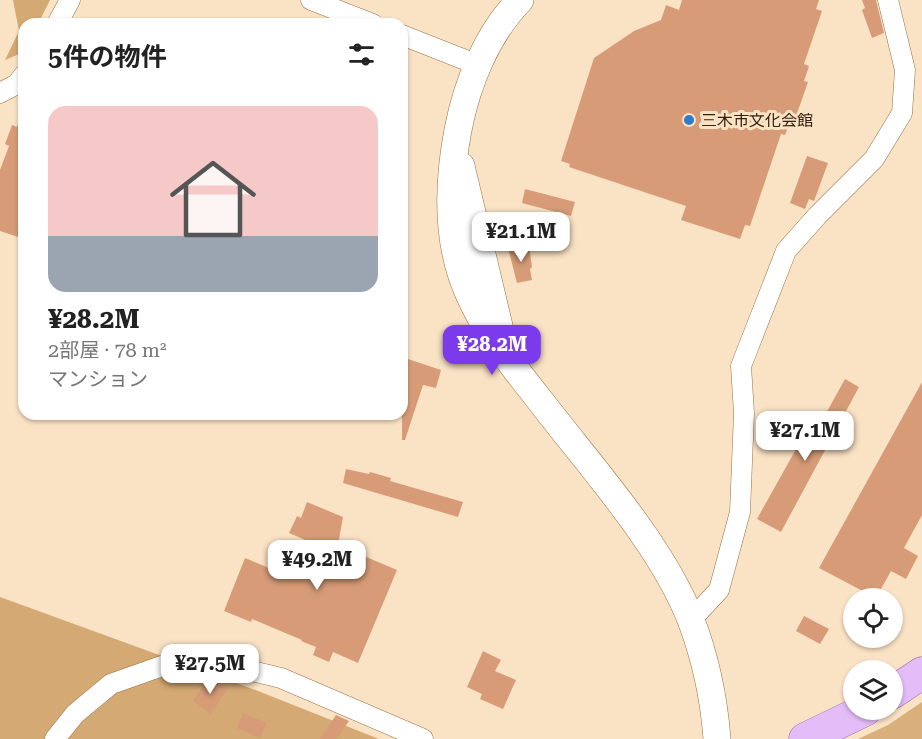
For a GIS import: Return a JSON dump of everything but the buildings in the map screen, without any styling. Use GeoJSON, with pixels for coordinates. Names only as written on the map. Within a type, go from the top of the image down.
{"type":"FeatureCollection","features":[{"type":"Feature","properties":{"kind":"main road"},"geometry":{"type":"LineString","coordinates":[[903,686],[922,673]]}},
{"type":"Feature","properties":{"kind":"main road"},"geometry":{"type":"LineString","coordinates":[[805,739],[844,720]]}},
{"type":"Feature","properties":{"kind":"street"},"geometry":{"type":"LineString","coordinates":[[60,18],[70,0]]}},
{"type":"Feature","properties":{"kind":"street"},"geometry":{"type":"LineString","coordinates":[[311,0],[358,18]]}},
{"type":"Feature","properties":{"kind":"street"},"geometry":{"type":"LineString","coordinates":[[520,0],[497,31],[478,65],[465,100],[450,179],[451,219],[461,273],[475,305],[507,358],[639,530],[673,583],[691,620],[707,678],[717,739]]}},
{"type":"Feature","properties":{"kind":"street"},"geometry":{"type":"LineString","coordinates":[[691,620],[719,590],[740,512],[744,413],[741,366],[786,251],[874,159],[902,113],[905,70],[888,0]]}},
{"type":"Feature","properties":{"kind":"street"},"geometry":{"type":"LineString","coordinates":[[408,37],[478,65]]}},
{"type":"Feature","properties":{"kind":"street"},"geometry":{"type":"LineString","coordinates":[[0,93],[18,83]]}},
{"type":"Feature","properties":{"kind":"street"},"geometry":{"type":"LineString","coordinates":[[55,739],[75,714],[111,684],[162,666],[214,662],[281,678],[423,739]]}},
{"type":"Feature","properties":{"kind":"shaded area"},"geometry":{"type":"Polygon","coordinates":[[[13,0],[50,0],[41,18],[18,18],[18,26],[13,0]]]}},
{"type":"Feature","properties":{"kind":"shaded area"},"geometry":{"type":"Polygon","coordinates":[[[18,33],[18,55],[5,60],[18,33]]]}},
{"type":"Feature","properties":{"kind":"shaded area"},"geometry":{"type":"Polygon","coordinates":[[[0,597],[258,691],[379,739],[0,739],[0,597]]]}},
{"type":"Feature","properties":{"kind":"shaded area"},"geometry":{"type":"Polygon","coordinates":[[[922,702],[922,739],[858,739],[895,720],[903,720],[903,715],[922,702]]]}},
{"type":"Feature","properties":{"kind":"place","name":"三木市文化会館"},"geometry":{"type":"Point","coordinates":[689,120]}}]}
